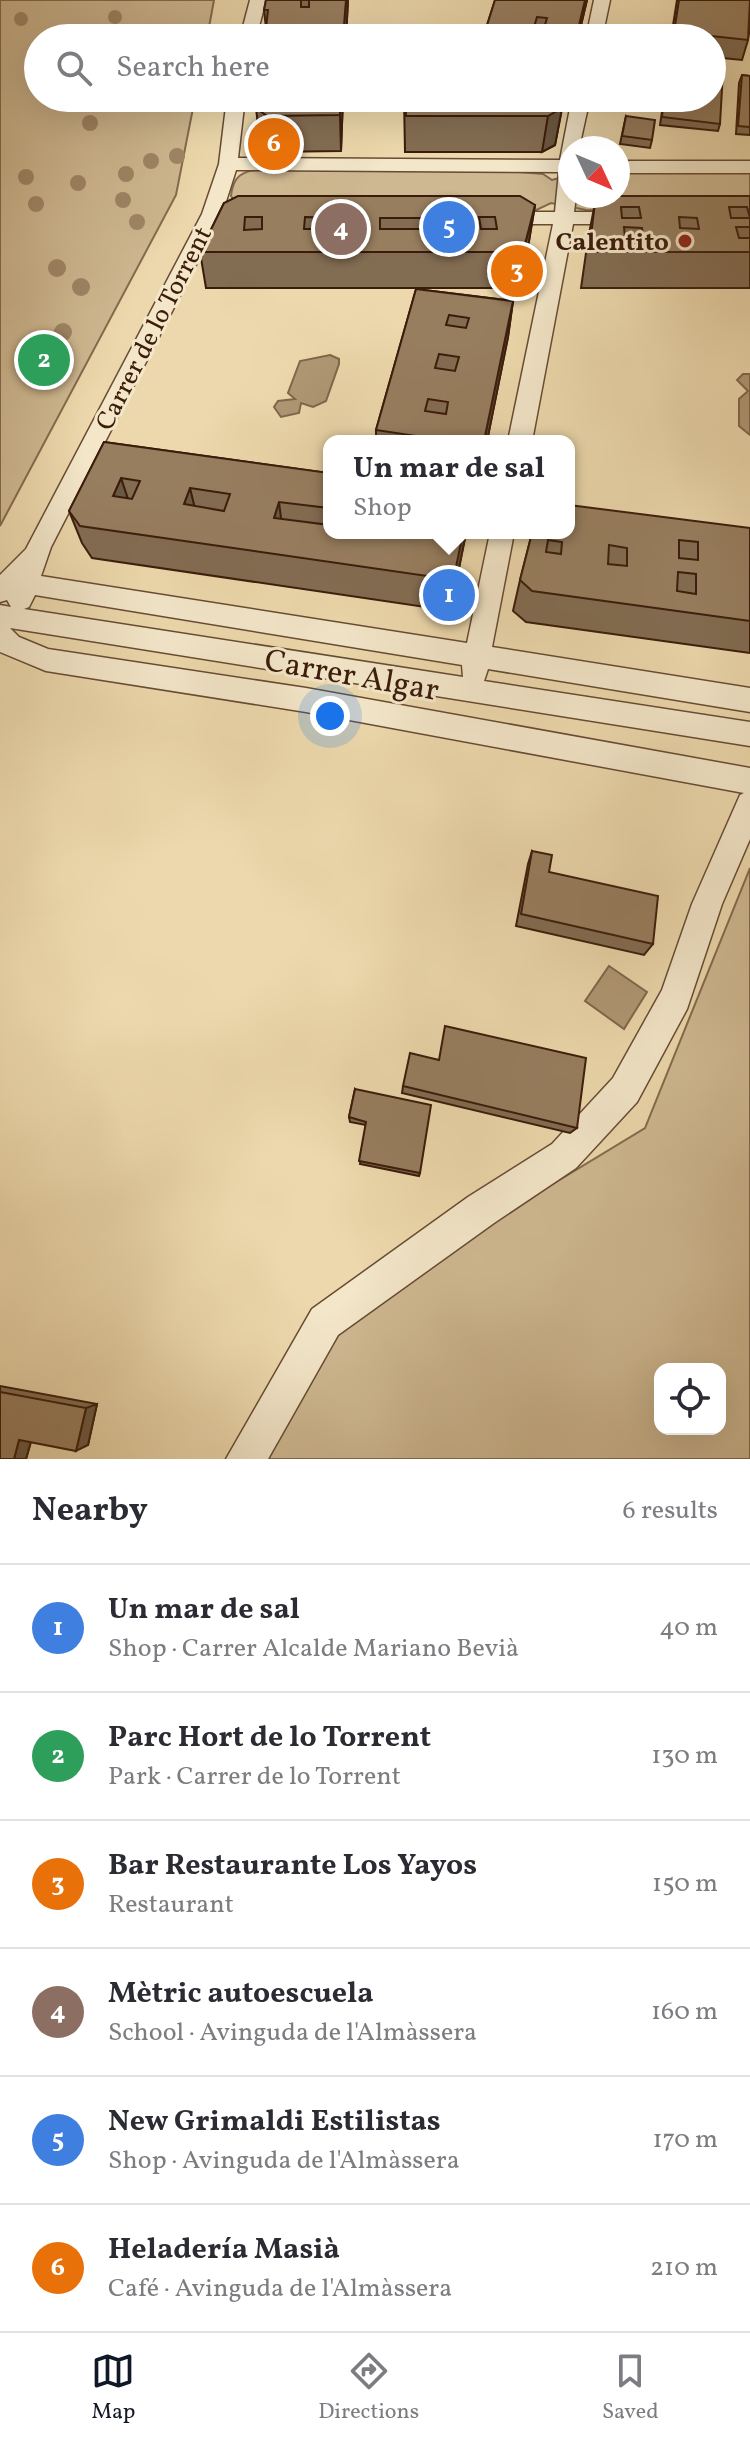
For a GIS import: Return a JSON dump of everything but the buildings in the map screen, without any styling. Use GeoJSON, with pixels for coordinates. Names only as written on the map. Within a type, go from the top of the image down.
{"type":"FeatureCollection","features":[{"type":"Feature","properties":{"kind":"street"},"geometry":{"type":"LineString","coordinates":[[238,0],[239,24]]}},
{"type":"Feature","properties":{"kind":"street"},"geometry":{"type":"LineString","coordinates":[[252,24],[258,0]]}},
{"type":"Feature","properties":{"kind":"street"},"geometry":{"type":"LineString","coordinates":[[597,24],[602,0]]}},
{"type":"Feature","properties":{"kind":"street","name":"Carrer de lo Torrent"},"geometry":{"type":"LineString","coordinates":[[18,607],[39,547],[219,215],[234,112]]}},
{"type":"Feature","properties":{"kind":"street"},"geometry":{"type":"LineString","coordinates":[[573,136],[578,112]]}},
{"type":"Feature","properties":{"kind":"street"},"geometry":{"type":"LineString","coordinates":[[228,164],[558,157]]}},
{"type":"Feature","properties":{"kind":"street"},"geometry":{"type":"LineString","coordinates":[[630,167],[750,167]]}},
{"type":"Feature","properties":{"kind":"street"},"geometry":{"type":"LineString","coordinates":[[521,435],[565,208]]}},
{"type":"Feature","properties":{"kind":"street"},"geometry":{"type":"LineString","coordinates":[[472,218],[657,218]]}},
{"type":"Feature","properties":{"kind":"street"},"geometry":{"type":"LineString","coordinates":[[471,690],[501,539]]}},
{"type":"Feature","properties":{"kind":"street"},"geometry":{"type":"LineString","coordinates":[[0,570],[39,547]]}},
{"type":"Feature","properties":{"kind":"street","name":"Carrer Algar"},"geometry":{"type":"LineString","coordinates":[[18,607],[478,654],[750,700]]}},
{"type":"Feature","properties":{"kind":"street","name":"Carrer Algar"},"geometry":{"type":"LineString","coordinates":[[18,607],[0,635],[10,645],[46,660],[306,700],[750,781]]}},
{"type":"Feature","properties":{"kind":"street","name":"Carrer Algar"},"geometry":{"type":"LineString","coordinates":[[18,607],[471,690],[750,734]]}},
{"type":"Feature","properties":{"kind":"street"},"geometry":{"type":"LineString","coordinates":[[246,1459],[325,1322],[481,1210],[564,1156],[625,1090],[676,998],[707,904],[750,804]]}},
{"type":"Feature","properties":{"kind":"shaded area"},"geometry":{"type":"Polygon","coordinates":[[[0,0],[214,0],[210,24],[24,24],[24,112],[192,112],[176,195],[0,526],[0,0]]]}},
{"type":"Feature","properties":{"kind":"shaded area"},"geometry":{"type":"Polygon","coordinates":[[[750,168],[750,218],[576,208],[630,208],[630,171],[750,168]]]}},
{"type":"Feature","properties":{"kind":"shaded area"},"geometry":{"type":"Polygon","coordinates":[[[261,169],[520,172],[543,174],[552,180],[558,178],[558,204],[551,203],[532,212],[237,204],[231,196],[240,176],[261,169]]]}},
{"type":"Feature","properties":{"kind":"shaded area"},"geometry":{"type":"Polygon","coordinates":[[[330,355],[339,359],[339,364],[326,401],[313,407],[301,403],[299,413],[281,417],[274,407],[278,401],[295,399],[288,393],[300,361],[330,355]]]}},
{"type":"Feature","properties":{"kind":"shaded area"},"geometry":{"type":"Polygon","coordinates":[[[743,374],[750,374],[750,435],[739,426],[739,399],[748,391],[737,380],[743,374]]]}},
{"type":"Feature","properties":{"kind":"shaded area"},"geometry":{"type":"Polygon","coordinates":[[[750,868],[750,1459],[247,1459],[325,1322],[645,1128],[750,868]]]}},
{"type":"Feature","properties":{"kind":"shaded area"},"geometry":{"type":"Polygon","coordinates":[[[609,966],[647,992],[624,1029],[585,1001],[609,966]]]}},
{"type":"Feature","properties":{"kind":"place","name":"Heladería Masià"},"geometry":{"type":"Point","coordinates":[274,144]}},
{"type":"Feature","properties":{"kind":"place","name":"New Grimaldi Estilistas"},"geometry":{"type":"Point","coordinates":[449,227]}},
{"type":"Feature","properties":{"kind":"place","name":"Mètric autoescuela"},"geometry":{"type":"Point","coordinates":[341,229]}},
{"type":"Feature","properties":{"kind":"place","name":"Calentito"},"geometry":{"type":"Point","coordinates":[685,241]}},
{"type":"Feature","properties":{"kind":"place","name":"Bar Restaurante Los Yayos"},"geometry":{"type":"Point","coordinates":[517,271]}},
{"type":"Feature","properties":{"kind":"place","name":"Parc Hort de lo Torrent"},"geometry":{"type":"Point","coordinates":[44,360]}},
{"type":"Feature","properties":{"kind":"place","name":"Un mar de sal"},"geometry":{"type":"Point","coordinates":[449,595]}}]}
